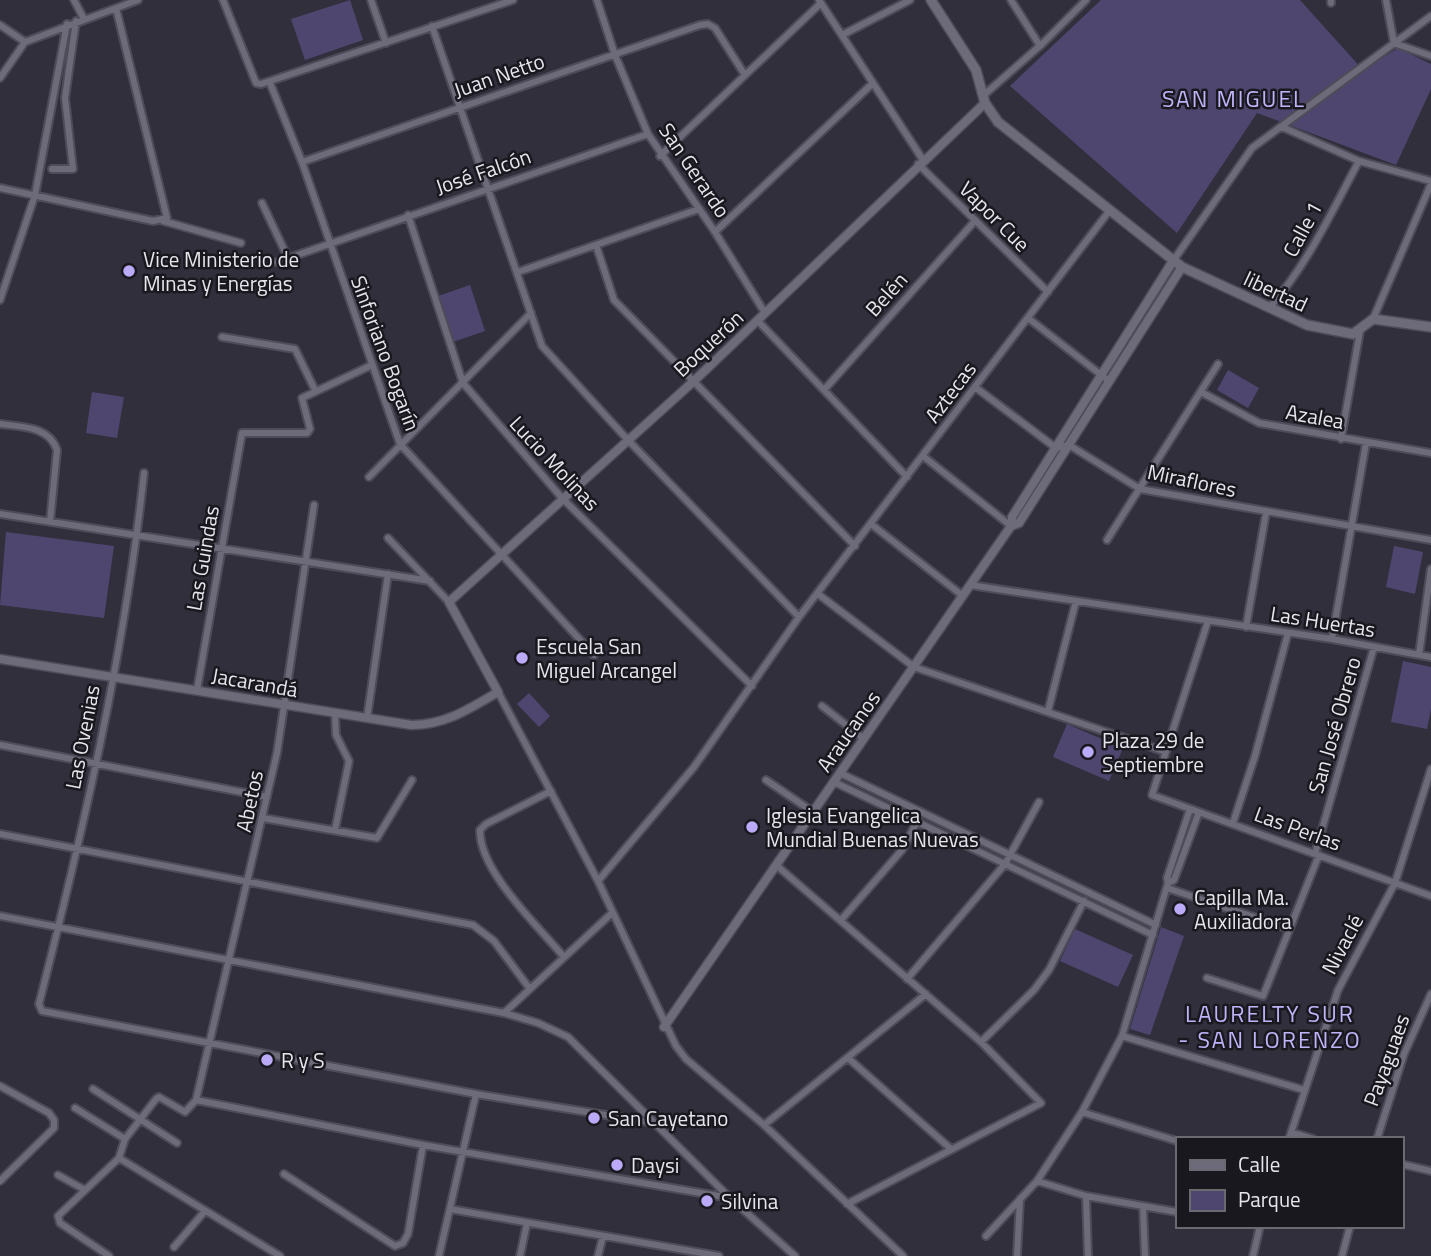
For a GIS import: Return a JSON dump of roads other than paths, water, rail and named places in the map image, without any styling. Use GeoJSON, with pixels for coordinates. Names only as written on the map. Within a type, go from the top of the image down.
{"type":"FeatureCollection","features":[{"type":"Feature","properties":{"kind":"main road","name":"libertad"},"geometry":{"type":"LineString","coordinates":[[931,0],[976,70],[985,99],[998,122],[1178,264],[1269,308],[1327,330],[1353,334],[1360,331]]}},
{"type":"Feature","properties":{"kind":"main road"},"geometry":{"type":"LineString","coordinates":[[1360,331],[1373,319],[1431,327]]}},
{"type":"Feature","properties":{"kind":"street"},"geometry":{"type":"LineString","coordinates":[[52,169],[73,169],[65,98],[80,20],[74,0]]}},
{"type":"Feature","properties":{"kind":"street"},"geometry":{"type":"LineString","coordinates":[[0,78],[25,42],[66,24],[138,0]]}},
{"type":"Feature","properties":{"kind":"street"},"geometry":{"type":"LineString","coordinates":[[223,0],[256,83],[270,83],[513,0]]}},
{"type":"Feature","properties":{"kind":"street"},"geometry":{"type":"LineString","coordinates":[[371,0],[386,43]]}},
{"type":"Feature","properties":{"kind":"street","name":"San Gerardo"},"geometry":{"type":"LineString","coordinates":[[597,0],[615,55],[648,134],[660,156],[715,232],[765,313]]}},
{"type":"Feature","properties":{"kind":"street"},"geometry":{"type":"LineString","coordinates":[[842,35],[910,0]]}},
{"type":"Feature","properties":{"kind":"street"},"geometry":{"type":"LineString","coordinates":[[1011,0],[1040,46]]}},
{"type":"Feature","properties":{"kind":"street"},"geometry":{"type":"LineString","coordinates":[[985,99],[1086,0]]}},
{"type":"Feature","properties":{"kind":"street"},"geometry":{"type":"LineString","coordinates":[[1386,0],[1394,43]]}},
{"type":"Feature","properties":{"kind":"street"},"geometry":{"type":"LineString","coordinates":[[660,156],[820,2]]}},
{"type":"Feature","properties":{"kind":"street","name":"Vapor Cue"},"geometry":{"type":"LineString","coordinates":[[820,2],[921,162],[974,222],[1048,292]]}},
{"type":"Feature","properties":{"kind":"street"},"geometry":{"type":"LineString","coordinates":[[116,8],[168,215],[163,221]]}},
{"type":"Feature","properties":{"kind":"street"},"geometry":{"type":"LineString","coordinates":[[1178,264],[1252,148],[1431,16]]}},
{"type":"Feature","properties":{"kind":"street"},"geometry":{"type":"LineString","coordinates":[[0,300],[35,195],[66,24]]}},
{"type":"Feature","properties":{"kind":"street","name":"Juan Netto"},"geometry":{"type":"LineString","coordinates":[[302,162],[708,24],[715,28],[746,75]]}},
{"type":"Feature","properties":{"kind":"street"},"geometry":{"type":"LineString","coordinates":[[0,25],[25,42]]}},
{"type":"Feature","properties":{"kind":"street"},"geometry":{"type":"LineString","coordinates":[[432,26],[542,346],[550,358],[799,617]]}},
{"type":"Feature","properties":{"kind":"street"},"geometry":{"type":"LineString","coordinates":[[1394,43],[1431,56]]}},
{"type":"Feature","properties":{"kind":"street","name":"Sinforiano Bogarín"},"geometry":{"type":"LineString","coordinates":[[270,83],[302,162],[400,444],[594,655]]}},
{"type":"Feature","properties":{"kind":"street"},"geometry":{"type":"LineString","coordinates":[[715,232],[873,83]]}},
{"type":"Feature","properties":{"kind":"street","name":"Boquerón"},"geometry":{"type":"LineString","coordinates":[[449,602],[695,380],[985,99]]}},
{"type":"Feature","properties":{"kind":"street"},"geometry":{"type":"LineString","coordinates":[[1282,127],[1359,161],[1431,182],[1373,319]]}},
{"type":"Feature","properties":{"kind":"street","name":"José Falcón"},"geometry":{"type":"LineString","coordinates":[[277,262],[330,246],[408,215],[648,134]]}},
{"type":"Feature","properties":{"kind":"street","name":"Calle 1"},"geometry":{"type":"LineString","coordinates":[[1269,308],[1295,279],[1311,253],[1359,161]]}},
{"type":"Feature","properties":{"kind":"street"},"geometry":{"type":"LineString","coordinates":[[0,188],[163,221],[241,243]]}},
{"type":"Feature","properties":{"kind":"street"},"geometry":{"type":"LineString","coordinates":[[262,203],[288,258]]}},
{"type":"Feature","properties":{"kind":"street"},"geometry":{"type":"LineString","coordinates":[[518,272],[699,209]]}},
{"type":"Feature","properties":{"kind":"street","name":"Aztecas"},"geometry":{"type":"LineString","coordinates":[[598,881],[694,767],[799,617],[1110,211]]}},
{"type":"Feature","properties":{"kind":"street","name":"Lucio Molinas"},"geometry":{"type":"LineString","coordinates":[[408,215],[463,383],[562,498],[752,685]]}},
{"type":"Feature","properties":{"kind":"street","name":"Belén"},"geometry":{"type":"LineString","coordinates":[[824,390],[974,222]]}},
{"type":"Feature","properties":{"kind":"street"},"geometry":{"type":"LineString","coordinates":[[596,245],[614,300],[855,546]]}},
{"type":"Feature","properties":{"kind":"street","name":"Araucanos"},"geometry":{"type":"LineString","coordinates":[[1012,525],[1019,523],[1069,445],[1106,379],[1178,264]]}},
{"type":"Feature","properties":{"kind":"street"},"geometry":{"type":"LineString","coordinates":[[369,477],[531,313]]}},
{"type":"Feature","properties":{"kind":"street"},"geometry":{"type":"LineString","coordinates":[[1028,318],[1106,379]]}},
{"type":"Feature","properties":{"kind":"street"},"geometry":{"type":"LineString","coordinates":[[757,320],[907,477]]}},
{"type":"Feature","properties":{"kind":"street"},"geometry":{"type":"LineString","coordinates":[[1340,439],[1360,331]]}},
{"type":"Feature","properties":{"kind":"street"},"geometry":{"type":"LineString","coordinates":[[222,337],[295,349],[315,390],[372,365]]}},
{"type":"Feature","properties":{"kind":"street"},"geometry":{"type":"LineString","coordinates":[[1107,540],[1218,364]]}},
{"type":"Feature","properties":{"kind":"street","name":"Araucanos"},"geometry":{"type":"LineString","coordinates":[[664,1027],[1012,525],[1012,517],[1056,448],[1106,379]]}},
{"type":"Feature","properties":{"kind":"street"},"geometry":{"type":"LineString","coordinates":[[975,387],[1056,448],[1069,445]]}},
{"type":"Feature","properties":{"kind":"street","name":"Las Guindas"},"geometry":{"type":"LineString","coordinates":[[197,690],[242,433],[307,433],[310,429],[302,398],[315,390]]}},
{"type":"Feature","properties":{"kind":"street","name":"Azalea"},"geometry":{"type":"LineString","coordinates":[[1201,392],[1259,424],[1431,453]]}},
{"type":"Feature","properties":{"kind":"street"},"geometry":{"type":"LineString","coordinates":[[0,424],[32,428],[44,432],[54,440],[57,450],[50,522]]}},
{"type":"Feature","properties":{"kind":"street"},"geometry":{"type":"LineString","coordinates":[[1332,639],[1366,443]]}},
{"type":"Feature","properties":{"kind":"street","name":"Miraflores"},"geometry":{"type":"LineString","coordinates":[[1069,445],[1140,489],[1350,528],[1431,540]]}},
{"type":"Feature","properties":{"kind":"street"},"geometry":{"type":"LineString","coordinates":[[923,456],[1012,525]]}},
{"type":"Feature","properties":{"kind":"street","name":"Las Ovenias"},"geometry":{"type":"LineString","coordinates":[[144,473],[137,534],[95,765],[78,849],[39,1004],[42,1011],[50,1015],[211,1045]]}},
{"type":"Feature","properties":{"kind":"street","name":"Abetos"},"geometry":{"type":"LineString","coordinates":[[196,1100],[263,818],[284,704],[314,505]]}},
{"type":"Feature","properties":{"kind":"street"},"geometry":{"type":"LineString","coordinates":[[1246,626],[1266,513]]}},
{"type":"Feature","properties":{"kind":"street"},"geometry":{"type":"LineString","coordinates":[[0,514],[430,581]]}},
{"type":"Feature","properties":{"kind":"street"},"geometry":{"type":"LineString","coordinates":[[871,524],[962,596]]}},
{"type":"Feature","properties":{"kind":"street"},"geometry":{"type":"LineString","coordinates":[[388,538],[449,602],[598,881],[664,1027],[686,1059],[764,1125],[903,1256]]}},
{"type":"Feature","properties":{"kind":"street"},"geometry":{"type":"LineString","coordinates":[[1419,654],[1431,569]]}},
{"type":"Feature","properties":{"kind":"street"},"geometry":{"type":"LineString","coordinates":[[367,718],[388,574]]}},
{"type":"Feature","properties":{"kind":"street","name":"Las Huertas"},"geometry":{"type":"LineString","coordinates":[[970,585],[1332,639],[1431,657]]}},
{"type":"Feature","properties":{"kind":"street"},"geometry":{"type":"LineString","coordinates":[[818,594],[914,667],[1166,751],[1208,621]]}},
{"type":"Feature","properties":{"kind":"street"},"geometry":{"type":"LineString","coordinates":[[1048,711],[1076,601]]}},
{"type":"Feature","properties":{"kind":"street"},"geometry":{"type":"LineString","coordinates":[[1233,823],[1288,633]]}},
{"type":"Feature","properties":{"kind":"street","name":"San José Obrero"},"geometry":{"type":"LineString","coordinates":[[1207,978],[1263,996],[1317,854],[1374,647]]}},
{"type":"Feature","properties":{"kind":"street","name":"Jacarandá"},"geometry":{"type":"LineString","coordinates":[[0,659],[335,714],[429,725],[445,722],[498,692]]}},
{"type":"Feature","properties":{"kind":"street"},"geometry":{"type":"LineString","coordinates":[[822,706],[864,739]]}},
{"type":"Feature","properties":{"kind":"street"},"geometry":{"type":"LineString","coordinates":[[335,714],[337,734],[349,761],[335,830]]}},
{"type":"Feature","properties":{"kind":"street"},"geometry":{"type":"LineString","coordinates":[[0,745],[267,797]]}},
{"type":"Feature","properties":{"kind":"street","name":"Las Perlas"},"geometry":{"type":"LineString","coordinates":[[1166,751],[1152,795],[1431,896]]}},
{"type":"Feature","properties":{"kind":"street","name":"Nivaclé"},"geometry":{"type":"LineString","coordinates":[[1290,1135],[1338,990],[1395,883],[1431,769]]}},
{"type":"Feature","properties":{"kind":"street"},"geometry":{"type":"LineString","coordinates":[[840,773],[1156,925]]}},
{"type":"Feature","properties":{"kind":"street"},"geometry":{"type":"LineString","coordinates":[[263,818],[377,838],[412,780]]}},
{"type":"Feature","properties":{"kind":"street"},"geometry":{"type":"LineString","coordinates":[[766,780],[813,812]]}},
{"type":"Feature","properties":{"kind":"street"},"geometry":{"type":"LineString","coordinates":[[834,782],[1153,935]]}},
{"type":"Feature","properties":{"kind":"street"},"geometry":{"type":"LineString","coordinates":[[551,791],[486,824],[480,830],[480,838],[485,856],[504,884],[564,957]]}},
{"type":"Feature","properties":{"kind":"street"},"geometry":{"type":"LineString","coordinates":[[907,979],[1005,864],[1039,803]]}},
{"type":"Feature","properties":{"kind":"street"},"geometry":{"type":"LineString","coordinates":[[986,1236],[1037,1181],[1082,1112],[1122,1036],[1168,886],[1167,878],[1190,809]]}},
{"type":"Feature","properties":{"kind":"street"},"geometry":{"type":"LineString","coordinates":[[841,920],[902,850],[922,812]]}},
{"type":"Feature","properties":{"kind":"street"},"geometry":{"type":"LineString","coordinates":[[1168,886],[1174,880],[1199,812]]}},
{"type":"Feature","properties":{"kind":"street"},"geometry":{"type":"LineString","coordinates":[[0,834],[472,925],[494,941],[530,989]]}},
{"type":"Feature","properties":{"kind":"street"},"geometry":{"type":"LineString","coordinates":[[776,865],[981,1042],[1041,1102],[847,1204]]}},
{"type":"Feature","properties":{"kind":"street"},"geometry":{"type":"LineString","coordinates":[[1168,886],[1289,929]]}},
{"type":"Feature","properties":{"kind":"street"},"geometry":{"type":"LineString","coordinates":[[981,1042],[1034,990],[1049,970],[1088,892]]}},
{"type":"Feature","properties":{"kind":"street"},"geometry":{"type":"LineString","coordinates":[[503,1013],[612,913]]}},
{"type":"Feature","properties":{"kind":"street"},"geometry":{"type":"LineString","coordinates":[[0,916],[503,1013],[538,1023],[568,1037],[730,1198],[795,1256]]}},
{"type":"Feature","properties":{"kind":"street"},"geometry":{"type":"LineString","coordinates":[[764,1125],[926,994]]}},
{"type":"Feature","properties":{"kind":"street","name":"Payaguaes"},"geometry":{"type":"LineString","coordinates":[[1378,1137],[1404,1054],[1431,994]]}},
{"type":"Feature","properties":{"kind":"street"},"geometry":{"type":"LineString","coordinates":[[1122,1036],[1304,1090]]}},
{"type":"Feature","properties":{"kind":"street"},"geometry":{"type":"LineString","coordinates":[[211,1045],[476,1094],[655,1123]]}},
{"type":"Feature","properties":{"kind":"street"},"geometry":{"type":"LineString","coordinates":[[848,1058],[951,1149]]}},
{"type":"Feature","properties":{"kind":"street"},"geometry":{"type":"LineString","coordinates":[[0,1086],[49,1113],[54,1128],[0,1181]]}},
{"type":"Feature","properties":{"kind":"street"},"geometry":{"type":"LineString","coordinates":[[93,1089],[177,1143]]}},
{"type":"Feature","properties":{"kind":"street"},"geometry":{"type":"LineString","coordinates":[[439,1256],[476,1094]]}},
{"type":"Feature","properties":{"kind":"street"},"geometry":{"type":"LineString","coordinates":[[109,1256],[58,1221],[58,1216],[119,1158],[125,1139],[157,1098],[184,1112],[196,1100],[464,1153],[730,1198]]}},
{"type":"Feature","properties":{"kind":"street"},"geometry":{"type":"LineString","coordinates":[[75,1108],[125,1139]]}},
{"type":"Feature","properties":{"kind":"street"},"geometry":{"type":"LineString","coordinates":[[1082,1112],[1176,1141]]}},
{"type":"Feature","properties":{"kind":"street"},"geometry":{"type":"LineString","coordinates":[[285,1174],[395,1246],[403,1243],[408,1234],[423,1145]]}},
{"type":"Feature","properties":{"kind":"street"},"geometry":{"type":"LineString","coordinates":[[119,1158],[280,1256]]}},
{"type":"Feature","properties":{"kind":"street"},"geometry":{"type":"LineString","coordinates":[[1403,1164],[1431,1171]]}},
{"type":"Feature","properties":{"kind":"street"},"geometry":{"type":"LineString","coordinates":[[58,1175],[85,1191]]}},
{"type":"Feature","properties":{"kind":"street"},"geometry":{"type":"LineString","coordinates":[[1037,1181],[1086,1196],[1176,1212]]}},
{"type":"Feature","properties":{"kind":"street"},"geometry":{"type":"LineString","coordinates":[[1086,1196],[1088,1256]]}},
{"type":"Feature","properties":{"kind":"street"},"geometry":{"type":"LineString","coordinates":[[1017,1256],[1020,1197]]}},
{"type":"Feature","properties":{"kind":"street"},"geometry":{"type":"LineString","coordinates":[[1143,1206],[1145,1256]]}},
{"type":"Feature","properties":{"kind":"street"},"geometry":{"type":"LineString","coordinates":[[450,1209],[719,1256]]}},
{"type":"Feature","properties":{"kind":"street"},"geometry":{"type":"LineString","coordinates":[[174,1248],[205,1210]]}},
{"type":"Feature","properties":{"kind":"street"},"geometry":{"type":"LineString","coordinates":[[520,1256],[527,1223]]}},
{"type":"Feature","properties":{"kind":"street"},"geometry":{"type":"LineString","coordinates":[[1253,1256],[1258,1228]]}},
{"type":"Feature","properties":{"kind":"street"},"geometry":{"type":"LineString","coordinates":[[1342,1256],[1349,1228]]}},
{"type":"Feature","properties":{"kind":"street"},"geometry":{"type":"LineString","coordinates":[[598,1256],[603,1236]]}},
{"type":"Feature","properties":{"kind":"place","name":"Vice Ministerio de Minas y Energías"},"geometry":{"type":"Point","coordinates":[129,271]}},
{"type":"Feature","properties":{"kind":"place","name":"Escuela San Miguel Arcangel"},"geometry":{"type":"Point","coordinates":[522,658]}},
{"type":"Feature","properties":{"kind":"place","name":"Plaza 29 de Septiembre"},"geometry":{"type":"Point","coordinates":[1088,752]}},
{"type":"Feature","properties":{"kind":"place","name":"Iglesia Evangelica Mundial Buenas Nuevas"},"geometry":{"type":"Point","coordinates":[752,827]}},
{"type":"Feature","properties":{"kind":"place","name":"Capilla Ma. Auxiliadora"},"geometry":{"type":"Point","coordinates":[1180,909]}},
{"type":"Feature","properties":{"kind":"place","name":"R y S"},"geometry":{"type":"Point","coordinates":[267,1060]}},
{"type":"Feature","properties":{"kind":"place","name":"San Cayetano"},"geometry":{"type":"Point","coordinates":[594,1118]}},
{"type":"Feature","properties":{"kind":"place","name":"Daysi"},"geometry":{"type":"Point","coordinates":[617,1165]}},
{"type":"Feature","properties":{"kind":"place","name":"Silvina"},"geometry":{"type":"Point","coordinates":[707,1201]}},
{"type":"Feature","properties":{"kind":"district","name":"SAN MIGUEL"},"geometry":{"type":"Point","coordinates":[1234,98]}},
{"type":"Feature","properties":{"kind":"district","name":"LAURELTY SUR - SAN LORENZO"},"geometry":{"type":"Point","coordinates":[1270,1026]}}]}
